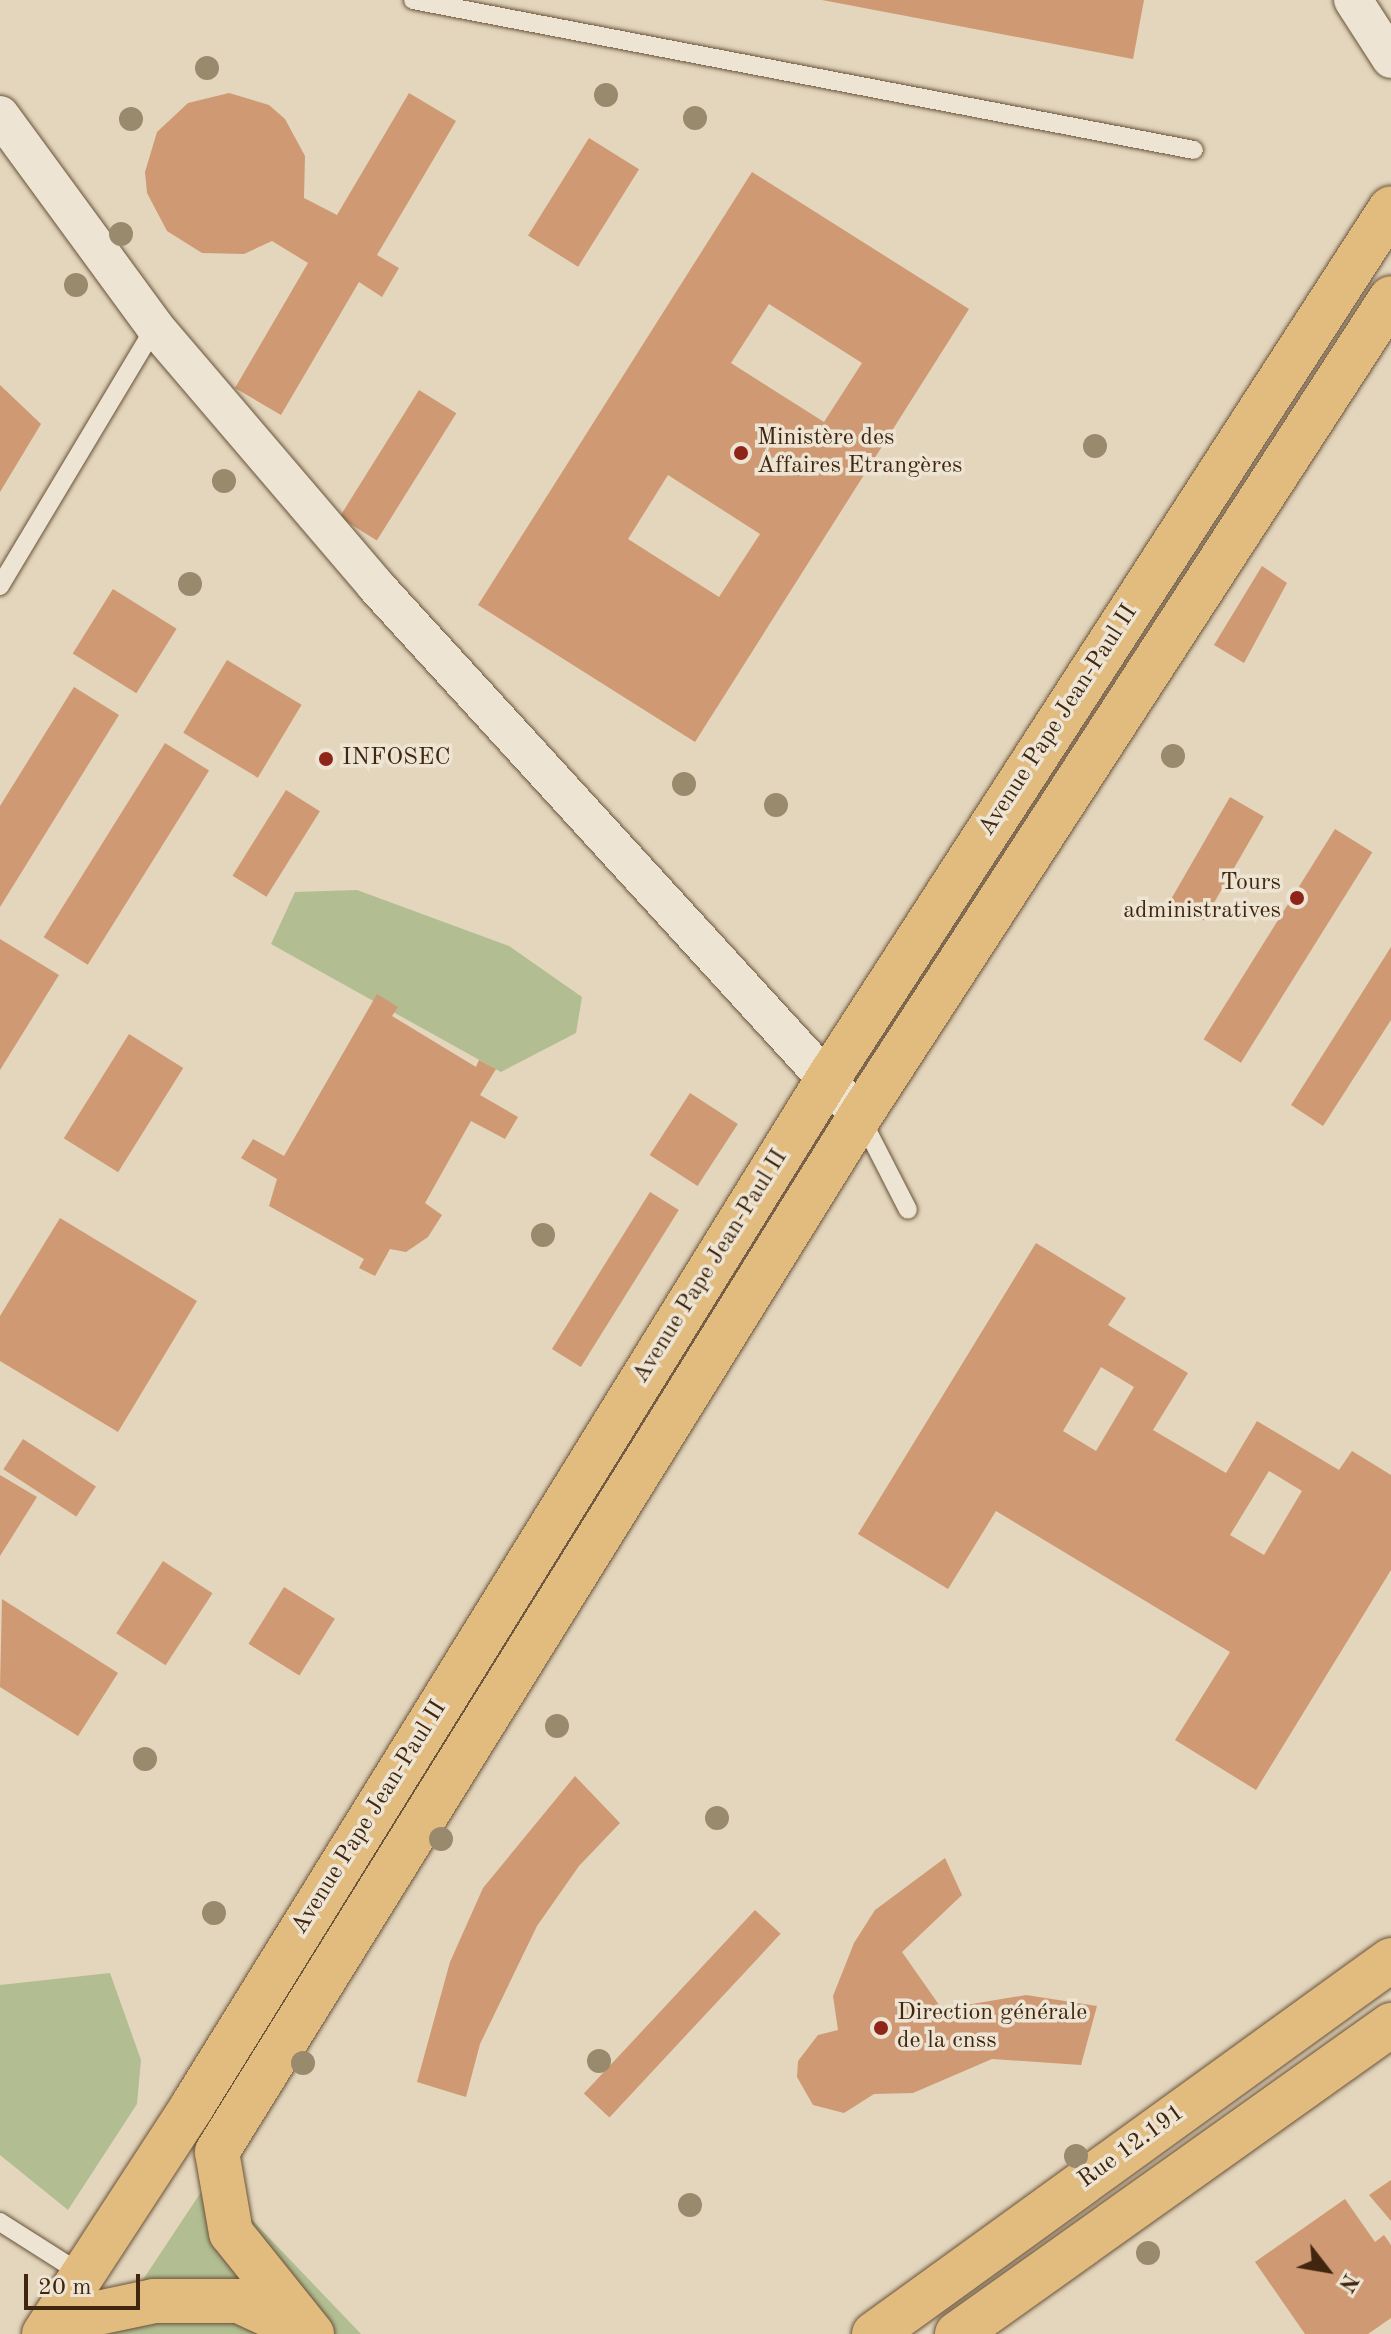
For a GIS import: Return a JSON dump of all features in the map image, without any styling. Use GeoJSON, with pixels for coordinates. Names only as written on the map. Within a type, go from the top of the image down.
{"type":"FeatureCollection","features":[{"type":"Feature","properties":{"kind":"main road","name":"Avenue Pape Jean-Paul II"},"geometry":{"type":"LineString","coordinates":[[44,2334],[202,2091],[827,1080],[1391,208]]}},
{"type":"Feature","properties":{"kind":"main road","name":"Avenue Pape Jean-Paul II"},"geometry":{"type":"LineString","coordinates":[[311,2334],[231,2233],[217,2152],[860,1116],[1391,298]]}},
{"type":"Feature","properties":{"kind":"main road","name":"Rue 12.191"},"geometry":{"type":"LineString","coordinates":[[874,2334],[1391,1960]]}},
{"type":"Feature","properties":{"kind":"main road","name":"Rue 12.191"},"geometry":{"type":"LineString","coordinates":[[957,2334],[1391,2025]]}},
{"type":"Feature","properties":{"kind":"main road"},"geometry":{"type":"LineString","coordinates":[[60,2334],[93,2314],[182,2301],[239,2301],[311,2334]]}},
{"type":"Feature","properties":{"kind":"street"},"geometry":{"type":"LineString","coordinates":[[1353,0],[1391,59]]}},
{"type":"Feature","properties":{"kind":"street"},"geometry":{"type":"LineString","coordinates":[[0,115],[155,327],[375,585],[860,1116]]}},
{"type":"Feature","properties":{"kind":"lane"},"geometry":{"type":"LineString","coordinates":[[413,0],[1194,150]]}},
{"type":"Feature","properties":{"kind":"lane"},"geometry":{"type":"LineString","coordinates":[[0,586],[155,327]]}},
{"type":"Feature","properties":{"kind":"lane"},"geometry":{"type":"LineString","coordinates":[[860,1116],[908,1210]]}},
{"type":"Feature","properties":{"kind":"lane"},"geometry":{"type":"LineString","coordinates":[[0,2222],[82,2274]]}},
{"type":"Feature","properties":{"kind":"green space"},"geometry":{"type":"Polygon","coordinates":[[[357,890],[509,946],[582,997],[576,1033],[501,1072],[271,944],[295,892],[357,890]]]}},
{"type":"Feature","properties":{"kind":"green space"},"geometry":{"type":"Polygon","coordinates":[[[110,1973],[141,2060],[137,2104],[68,2210],[0,2155],[0,1985],[110,1973]]]}},
{"type":"Feature","properties":{"kind":"green space"},"geometry":{"type":"Polygon","coordinates":[[[211,2177],[361,2334],[107,2334],[211,2177]]]}},
{"type":"Feature","properties":{"kind":"building"},"geometry":{"type":"Polygon","coordinates":[[[822,0],[1144,0],[1133,59],[822,0]]]}},
{"type":"Feature","properties":{"kind":"building"},"geometry":{"type":"Polygon","coordinates":[[[229,93],[269,105],[285,119],[305,156],[304,198],[337,215],[409,93],[456,121],[377,255],[399,268],[382,297],[359,282],[281,415],[235,388],[308,263],[272,241],[244,254],[202,253],[167,231],[147,193],[145,172],[157,132],[188,103],[229,93]]]}},
{"type":"Feature","properties":{"kind":"building"},"geometry":{"type":"Polygon","coordinates":[[[589,138],[639,169],[578,267],[528,236],[589,138]]]}},
{"type":"Feature","properties":{"kind":"building"},"geometry":{"type":"Polygon","coordinates":[[[752,172],[969,309],[695,742],[478,605],[752,172]],[[769,304],[731,363],[824,422],[862,363],[769,304]],[[668,475],[628,539],[719,597],[760,534],[668,475]]]}},
{"type":"Feature","properties":{"kind":"building"},"geometry":{"type":"Polygon","coordinates":[[[0,385],[41,424],[0,492],[0,385]]]}},
{"type":"Feature","properties":{"kind":"building"},"geometry":{"type":"Polygon","coordinates":[[[419,390],[456,413],[377,541],[340,517],[419,390]]]}},
{"type":"Feature","properties":{"kind":"building"},"geometry":{"type":"Polygon","coordinates":[[[1262,566],[1287,583],[1244,663],[1214,645],[1262,566]]]}},
{"type":"Feature","properties":{"kind":"building"},"geometry":{"type":"Polygon","coordinates":[[[113,589],[177,629],[136,693],[73,653],[113,589]]]}},
{"type":"Feature","properties":{"kind":"building"},"geometry":{"type":"Polygon","coordinates":[[[227,660],[302,705],[258,778],[183,733],[227,660]]]}},
{"type":"Feature","properties":{"kind":"building"},"geometry":{"type":"Polygon","coordinates":[[[74,687],[119,715],[0,907],[0,806],[74,687]]]}},
{"type":"Feature","properties":{"kind":"building"},"geometry":{"type":"Polygon","coordinates":[[[165,743],[209,771],[88,965],[44,937],[165,743]]]}},
{"type":"Feature","properties":{"kind":"building"},"geometry":{"type":"Polygon","coordinates":[[[286,790],[320,811],[266,897],[232,876],[286,790]]]}},
{"type":"Feature","properties":{"kind":"building"},"geometry":{"type":"Polygon","coordinates":[[[1230,797],[1264,817],[1204,920],[1170,901],[1230,797]]]}},
{"type":"Feature","properties":{"kind":"building"},"geometry":{"type":"Polygon","coordinates":[[[1335,829],[1372,852],[1241,1063],[1204,1039],[1335,829]]]}},
{"type":"Feature","properties":{"kind":"building"},"geometry":{"type":"Polygon","coordinates":[[[0,939],[59,975],[0,1070],[0,939]]]}},
{"type":"Feature","properties":{"kind":"building"},"geometry":{"type":"Polygon","coordinates":[[[1391,947],[1391,1020],[1323,1126],[1291,1105],[1391,947]]]}},
{"type":"Feature","properties":{"kind":"building"},"geometry":{"type":"Polygon","coordinates":[[[377,994],[398,1007],[392,1016],[476,1067],[479,1060],[496,1069],[480,1095],[518,1117],[505,1139],[471,1121],[425,1203],[442,1215],[428,1237],[406,1252],[390,1249],[375,1276],[359,1268],[364,1259],[269,1206],[277,1179],[241,1158],[253,1139],[284,1156],[377,994]]]}},
{"type":"Feature","properties":{"kind":"building"},"geometry":{"type":"Polygon","coordinates":[[[129,1034],[183,1068],[118,1172],[64,1138],[129,1034]]]}},
{"type":"Feature","properties":{"kind":"building"},"geometry":{"type":"Polygon","coordinates":[[[690,1093],[738,1124],[698,1186],[650,1155],[690,1093]]]}},
{"type":"Feature","properties":{"kind":"building"},"geometry":{"type":"Polygon","coordinates":[[[650,1192],[679,1210],[581,1367],[552,1349],[650,1192]]]}},
{"type":"Feature","properties":{"kind":"building"},"geometry":{"type":"Polygon","coordinates":[[[60,1218],[197,1301],[118,1432],[0,1361],[0,1316],[60,1218]]]}},
{"type":"Feature","properties":{"kind":"building"},"geometry":{"type":"Polygon","coordinates":[[[1036,1243],[1126,1298],[1108,1325],[1188,1373],[1153,1430],[1226,1473],[1257,1421],[1339,1470],[1352,1451],[1391,1475],[1391,1570],[1256,1790],[1175,1740],[1230,1652],[996,1511],[948,1589],[858,1534],[1036,1243]],[[1101,1367],[1063,1431],[1096,1451],[1134,1387],[1101,1367]],[[1269,1471],[1230,1535],[1264,1555],[1302,1491],[1269,1471]]]}},
{"type":"Feature","properties":{"kind":"building"},"geometry":{"type":"Polygon","coordinates":[[[23,1439],[96,1486],[76,1517],[3,1469],[23,1439]]]}},
{"type":"Feature","properties":{"kind":"building"},"geometry":{"type":"Polygon","coordinates":[[[0,1475],[37,1497],[0,1556],[0,1475]]]}},
{"type":"Feature","properties":{"kind":"building"},"geometry":{"type":"Polygon","coordinates":[[[163,1561],[212,1593],[166,1665],[116,1633],[163,1561]]]}},
{"type":"Feature","properties":{"kind":"building"},"geometry":{"type":"Polygon","coordinates":[[[284,1587],[335,1619],[299,1676],[248,1644],[284,1587]]]}},
{"type":"Feature","properties":{"kind":"building"},"geometry":{"type":"Polygon","coordinates":[[[2,1599],[118,1673],[78,1736],[0,1687],[2,1599]]]}},
{"type":"Feature","properties":{"kind":"building"},"geometry":{"type":"Polygon","coordinates":[[[575,1776],[620,1823],[579,1866],[537,1926],[480,2044],[466,2097],[417,2082],[450,1962],[483,1888],[575,1776]]]}},
{"type":"Feature","properties":{"kind":"building"},"geometry":{"type":"Polygon","coordinates":[[[945,1858],[962,1895],[902,1952],[942,2009],[1026,1995],[1097,2006],[1081,2065],[992,2059],[913,2093],[874,2094],[844,2113],[813,2105],[797,2077],[798,2061],[818,2035],[838,2030],[833,1996],[854,1943],[875,1910],[945,1858]]]}},
{"type":"Feature","properties":{"kind":"building"},"geometry":{"type":"Polygon","coordinates":[[[755,1910],[781,1934],[609,2117],[584,2094],[755,1910]]]}},
{"type":"Feature","properties":{"kind":"building"},"geometry":{"type":"Polygon","coordinates":[[[1391,2180],[1391,2221],[1369,2195],[1391,2180]]]}},
{"type":"Feature","properties":{"kind":"building"},"geometry":{"type":"Polygon","coordinates":[[[1345,2199],[1375,2242],[1384,2235],[1391,2245],[1391,2318],[1368,2334],[1305,2334],[1255,2262],[1345,2199]]]}},
{"type":"Feature","properties":{"kind":"place","name":"Ministère des Affaires Etrangères"},"geometry":{"type":"Point","coordinates":[741,453]}},
{"type":"Feature","properties":{"kind":"place","name":"INFOSEC"},"geometry":{"type":"Point","coordinates":[326,759]}},
{"type":"Feature","properties":{"kind":"place","name":"Tours administratives"},"geometry":{"type":"Point","coordinates":[1297,898]}},
{"type":"Feature","properties":{"kind":"place","name":"Direction générale de la cnss"},"geometry":{"type":"Point","coordinates":[881,2028]}}]}
